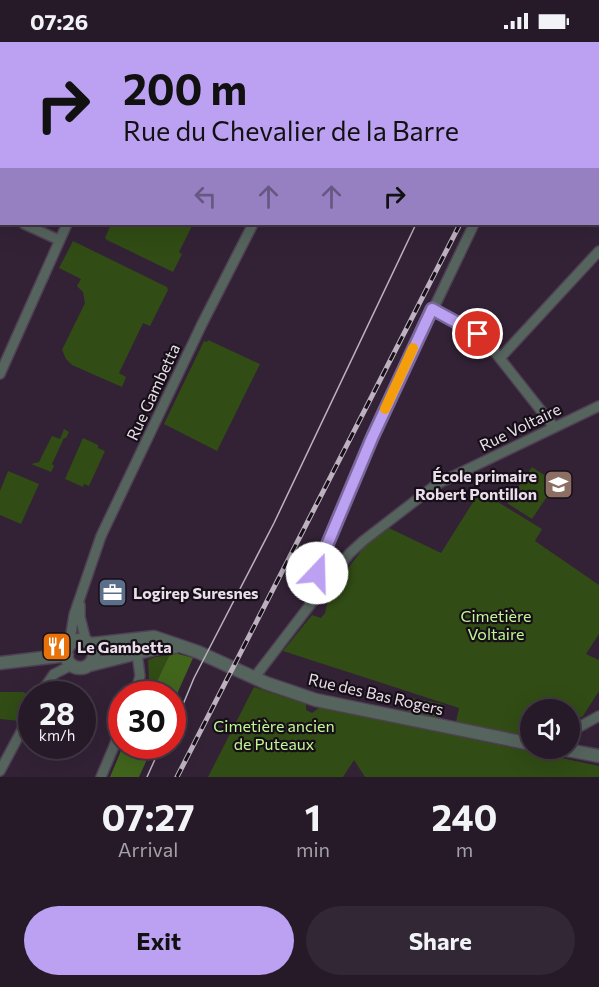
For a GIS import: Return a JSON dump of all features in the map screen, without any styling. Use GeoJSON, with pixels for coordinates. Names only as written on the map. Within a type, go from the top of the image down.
{"type":"FeatureCollection","features":[{"type":"Feature","properties":{"kind":"street"},"geometry":{"type":"LineString","coordinates":[[26,225],[59,240]]}},
{"type":"Feature","properties":{"kind":"street"},"geometry":{"type":"LineString","coordinates":[[0,374],[66,225]]}},
{"type":"Feature","properties":{"kind":"street","name":"Rue Gambetta"},"geometry":{"type":"LineString","coordinates":[[69,655],[74,615],[101,536],[202,324],[252,225]]}},
{"type":"Feature","properties":{"kind":"street"},"geometry":{"type":"LineString","coordinates":[[328,583],[320,577],[317,569],[372,438],[474,225]]}},
{"type":"Feature","properties":{"kind":"street"},"geometry":{"type":"LineString","coordinates":[[501,357],[599,251]]}},
{"type":"Feature","properties":{"kind":"street"},"geometry":{"type":"LineString","coordinates":[[432,309],[478,334],[501,357],[554,427]]}},
{"type":"Feature","properties":{"kind":"street","name":"Rue Voltaire"},"geometry":{"type":"LineString","coordinates":[[254,678],[349,554],[426,490],[554,427],[598,409]]}},
{"type":"Feature","properties":{"kind":"street","name":"Rue Gambetta"},"geometry":{"type":"LineString","coordinates":[[86,576],[79,607],[88,643]]}},
{"type":"Feature","properties":{"kind":"street","name":"Rue des Bas Rogers"},"geometry":{"type":"LineString","coordinates":[[88,643],[154,637],[231,666],[254,678],[316,700],[520,742]]}},
{"type":"Feature","properties":{"kind":"street"},"geometry":{"type":"LineString","coordinates":[[0,663],[69,655],[83,668],[90,664],[94,652],[88,643],[75,641],[69,655],[49,681]]}},
{"type":"Feature","properties":{"kind":"street","name":"Rue des Bas Rogers"},"geometry":{"type":"LineString","coordinates":[[90,664],[166,646],[185,648]]}},
{"type":"Feature","properties":{"kind":"street"},"geometry":{"type":"LineString","coordinates":[[137,653],[139,681]]}},
{"type":"Feature","properties":{"kind":"street"},"geometry":{"type":"LineString","coordinates":[[599,704],[599,711]]}},
{"type":"Feature","properties":{"kind":"street"},"geometry":{"type":"LineString","coordinates":[[580,726],[599,716]]}},
{"type":"Feature","properties":{"kind":"street"},"geometry":{"type":"LineString","coordinates":[[0,771],[18,737]]}},
{"type":"Feature","properties":{"kind":"street"},"geometry":{"type":"LineString","coordinates":[[580,752],[599,756]]}},
{"type":"Feature","properties":{"kind":"street"},"geometry":{"type":"LineString","coordinates":[[101,777],[109,759]]}},
{"type":"Feature","properties":{"kind":"green space"},"geometry":{"type":"Polygon","coordinates":[[[111,225],[192,225],[179,252],[182,254],[173,272],[105,238],[111,225]]]}},
{"type":"Feature","properties":{"kind":"green space"},"geometry":{"type":"Polygon","coordinates":[[[73,241],[167,287],[168,290],[150,326],[143,323],[119,373],[126,377],[122,387],[72,365],[62,350],[85,303],[83,292],[77,286],[81,279],[59,268],[73,241]]]}},
{"type":"Feature","properties":{"kind":"green space"},"geometry":{"type":"Polygon","coordinates":[[[208,340],[260,364],[217,451],[164,424],[204,341],[208,340]]]}},
{"type":"Feature","properties":{"kind":"green space"},"geometry":{"type":"Polygon","coordinates":[[[64,429],[69,432],[52,464],[54,466],[51,472],[31,464],[39,462],[52,436],[60,439],[64,429]]]}},
{"type":"Feature","properties":{"kind":"green space"},"geometry":{"type":"Polygon","coordinates":[[[83,438],[105,451],[89,486],[84,484],[83,487],[65,479],[83,438]]]}},
{"type":"Feature","properties":{"kind":"green space"},"geometry":{"type":"Polygon","coordinates":[[[532,467],[556,483],[532,519],[507,503],[532,467]]]}},
{"type":"Feature","properties":{"kind":"green space"},"geometry":{"type":"Polygon","coordinates":[[[8,471],[39,484],[21,524],[0,515],[0,491],[8,471]]]}},
{"type":"Feature","properties":{"kind":"green space","name":"Cimetière Voltaire"},"geometry":{"type":"Polygon","coordinates":[[[480,491],[542,529],[535,541],[599,585],[599,634],[586,654],[599,660],[599,691],[583,716],[580,718],[580,699],[520,699],[520,735],[456,722],[459,708],[283,651],[312,615],[321,618],[325,613],[330,591],[366,545],[389,528],[441,553],[480,491]]]}},
{"type":"Feature","properties":{"kind":"green space"},"geometry":{"type":"Polygon","coordinates":[[[171,652],[193,658],[183,681],[157,681],[171,652]]]}},
{"type":"Feature","properties":{"kind":"green space"},"geometry":{"type":"Polygon","coordinates":[[[170,655],[157,681],[149,681],[148,660],[170,655]]]}},
{"type":"Feature","properties":{"kind":"green space","name":"Cimetière ancien de Puteaux"},"geometry":{"type":"Polygon","coordinates":[[[254,687],[306,704],[306,710],[312,713],[320,707],[520,749],[520,759],[566,759],[599,766],[599,777],[365,777],[354,760],[343,777],[208,777],[254,687]]]}},
{"type":"Feature","properties":{"kind":"green space"},"geometry":{"type":"Polygon","coordinates":[[[0,692],[18,692],[18,721],[0,719],[0,692]]]}},
{"type":"Feature","properties":{"kind":"green space"},"geometry":{"type":"Polygon","coordinates":[[[411,698],[443,704],[440,718],[408,712],[411,698]]]}},
{"type":"Feature","properties":{"kind":"green space"},"geometry":{"type":"Polygon","coordinates":[[[118,759],[147,759],[139,777],[110,777],[118,759]]]}},
{"type":"Feature","properties":{"kind":"tram line"},"geometry":{"type":"LineString","coordinates":[[186,697],[274,523],[416,225]]}},
{"type":"Feature","properties":{"kind":"tram line"},"geometry":{"type":"LineString","coordinates":[[147,777],[155,759]]}},
{"type":"Feature","properties":{"kind":"railway"},"geometry":{"type":"LineString","coordinates":[[177,777],[459,225]]}},
{"type":"Feature","properties":{"kind":"slow traffic"},"geometry":{"type":"LineString","coordinates":[[385,409],[413,348]]}},
{"type":"Feature","properties":{"kind":"place","name":"École primaire Robert Pontillon"},"geometry":{"type":"Point","coordinates":[558,485]}},
{"type":"Feature","properties":{"kind":"place","name":"Logirep Suresnes"},"geometry":{"type":"Point","coordinates":[112,593]}},
{"type":"Feature","properties":{"kind":"place","name":"Le Gambetta"},"geometry":{"type":"Point","coordinates":[56,647]}},
{"type":"Feature","properties":{"kind":"route"},"geometry":{"type":"LineString","coordinates":[[317,573],[372,438],[432,309],[478,334]]}}]}
